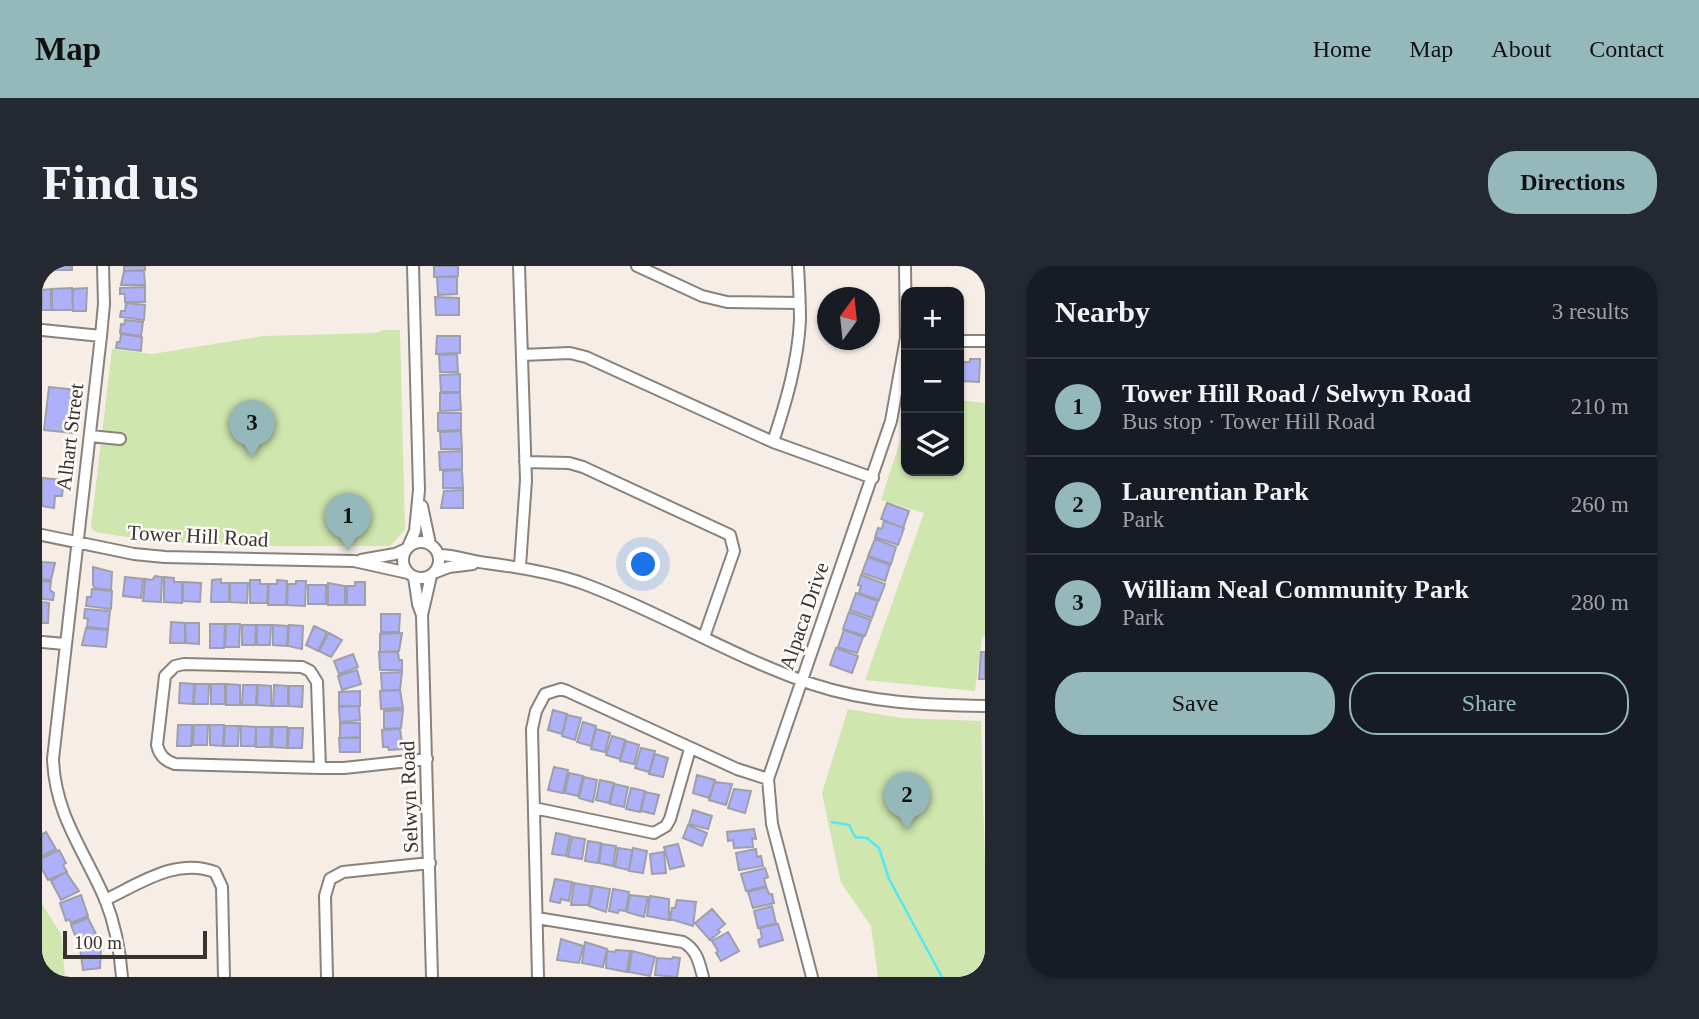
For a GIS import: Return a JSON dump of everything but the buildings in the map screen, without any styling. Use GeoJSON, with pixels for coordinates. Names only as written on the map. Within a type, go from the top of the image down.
{"type":"FeatureCollection","features":[{"type":"Feature","properties":{"kind":"street","name":"Alhart Street"},"geometry":{"type":"LineString","coordinates":[[103,266],[101,336],[54,744],[54,775],[60,806],[105,900],[119,948],[122,977]]}},
{"type":"Feature","properties":{"kind":"street"},"geometry":{"type":"LineString","coordinates":[[413,266],[419,490],[425,531],[430,544],[439,555],[440,561],[433,574]]}},
{"type":"Feature","properties":{"kind":"street"},"geometry":{"type":"LineString","coordinates":[[519,266],[526,503],[520,566]]}},
{"type":"Feature","properties":{"kind":"street"},"geometry":{"type":"LineString","coordinates":[[636,266],[702,296],[727,302],[799,303]]}},
{"type":"Feature","properties":{"kind":"street"},"geometry":{"type":"LineString","coordinates":[[773,442],[793,376],[800,319],[798,266]]}},
{"type":"Feature","properties":{"kind":"street","name":"Alpaca Drive"},"geometry":{"type":"LineString","coordinates":[[905,266],[905,287]]}},
{"type":"Feature","properties":{"kind":"street"},"geometry":{"type":"LineString","coordinates":[[42,330],[101,336]]}},
{"type":"Feature","properties":{"kind":"street"},"geometry":{"type":"LineString","coordinates":[[964,341],[985,341]]}},
{"type":"Feature","properties":{"kind":"street","name":"Alpaca Drive"},"geometry":{"type":"LineString","coordinates":[[812,977],[772,824],[768,779],[873,478],[897,400],[904,350]]}},
{"type":"Feature","properties":{"kind":"street"},"geometry":{"type":"LineString","coordinates":[[522,355],[570,353],[586,357],[773,442],[873,478]]}},
{"type":"Feature","properties":{"kind":"street"},"geometry":{"type":"LineString","coordinates":[[90,436],[120,439]]}},
{"type":"Feature","properties":{"kind":"street"},"geometry":{"type":"LineString","coordinates":[[525,462],[569,463],[583,467],[730,535],[734,551],[704,637]]}},
{"type":"Feature","properties":{"kind":"street"},"geometry":{"type":"LineString","coordinates":[[419,490],[415,531],[403,559],[411,575],[422,579],[449,567],[483,563]]}},
{"type":"Feature","properties":{"kind":"street","name":"Tower Hill Road"},"geometry":{"type":"LineString","coordinates":[[42,535],[134,554],[165,557],[354,561],[395,554],[407,548]]}},
{"type":"Feature","properties":{"kind":"street"},"geometry":{"type":"LineString","coordinates":[[407,548],[419,542],[430,544]]}},
{"type":"Feature","properties":{"kind":"street"},"geometry":{"type":"LineString","coordinates":[[439,555],[520,566],[578,582],[802,680],[874,699],[915,704],[985,706]]}},
{"type":"Feature","properties":{"kind":"street","name":"Tower Hill Road"},"geometry":{"type":"LineString","coordinates":[[354,561],[411,575]]}},
{"type":"Feature","properties":{"kind":"street","name":"Selwyn Road"},"geometry":{"type":"LineString","coordinates":[[432,977],[422,615],[433,574]]}},
{"type":"Feature","properties":{"kind":"street","name":"Selwyn Road"},"geometry":{"type":"LineString","coordinates":[[411,575],[422,615]]}},
{"type":"Feature","properties":{"kind":"street"},"geometry":{"type":"LineString","coordinates":[[42,642],[65,644]]}},
{"type":"Feature","properties":{"kind":"street"},"geometry":{"type":"LineString","coordinates":[[320,768],[317,682],[310,671],[302,667],[184,664],[175,666],[166,676],[158,745],[161,754],[169,762],[320,768],[344,768],[427,759]]}},
{"type":"Feature","properties":{"kind":"street"},"geometry":{"type":"LineString","coordinates":[[538,977],[533,721],[545,694],[561,689],[567,691],[690,749],[768,779]]}},
{"type":"Feature","properties":{"kind":"street"},"geometry":{"type":"LineString","coordinates":[[42,743],[54,744]]}},
{"type":"Feature","properties":{"kind":"street"},"geometry":{"type":"LineString","coordinates":[[534,808],[654,833],[666,826],[670,819],[690,749]]}},
{"type":"Feature","properties":{"kind":"street"},"geometry":{"type":"LineString","coordinates":[[327,977],[325,896],[330,879],[343,872],[430,863]]}},
{"type":"Feature","properties":{"kind":"street"},"geometry":{"type":"LineString","coordinates":[[105,900],[173,869],[196,867],[215,872],[222,887],[224,977]]}},
{"type":"Feature","properties":{"kind":"street"},"geometry":{"type":"LineString","coordinates":[[537,918],[683,942],[696,954],[703,977]]}},
{"type":"Feature","properties":{"kind":"green space"},"geometry":{"type":"Polygon","coordinates":[[[400,330],[405,530],[390,546],[205,544],[95,532],[91,527],[112,349],[152,354],[263,336],[375,333],[400,330]]]}},
{"type":"Feature","properties":{"kind":"green space"},"geometry":{"type":"Polygon","coordinates":[[[964,401],[985,403],[985,636],[982,637],[975,691],[865,680],[924,513],[881,500],[901,438],[901,476],[964,476],[964,401]]]}},
{"type":"Feature","properties":{"kind":"green space"},"geometry":{"type":"Polygon","coordinates":[[[848,709],[902,718],[981,721],[985,977],[878,977],[871,926],[841,883],[822,793],[848,709]]]}},
{"type":"Feature","properties":{"kind":"green space"},"geometry":{"type":"Polygon","coordinates":[[[42,904],[61,934],[65,977],[42,977],[42,904]]]}},
{"type":"Feature","properties":{"kind":"waterway"},"geometry":{"type":"LineString","coordinates":[[832,822],[849,825],[855,837],[867,838],[879,848],[889,879],[942,977]]}},
{"type":"Feature","properties":{"kind":"place","name":"William Neal Community Park"},"geometry":{"type":"Point","coordinates":[252,458]}},
{"type":"Feature","properties":{"kind":"place","name":"Tower Hill Road / Selwyn Road"},"geometry":{"type":"Point","coordinates":[348,551]}},
{"type":"Feature","properties":{"kind":"place","name":"Laurentian Park"},"geometry":{"type":"Point","coordinates":[907,830]}}]}
